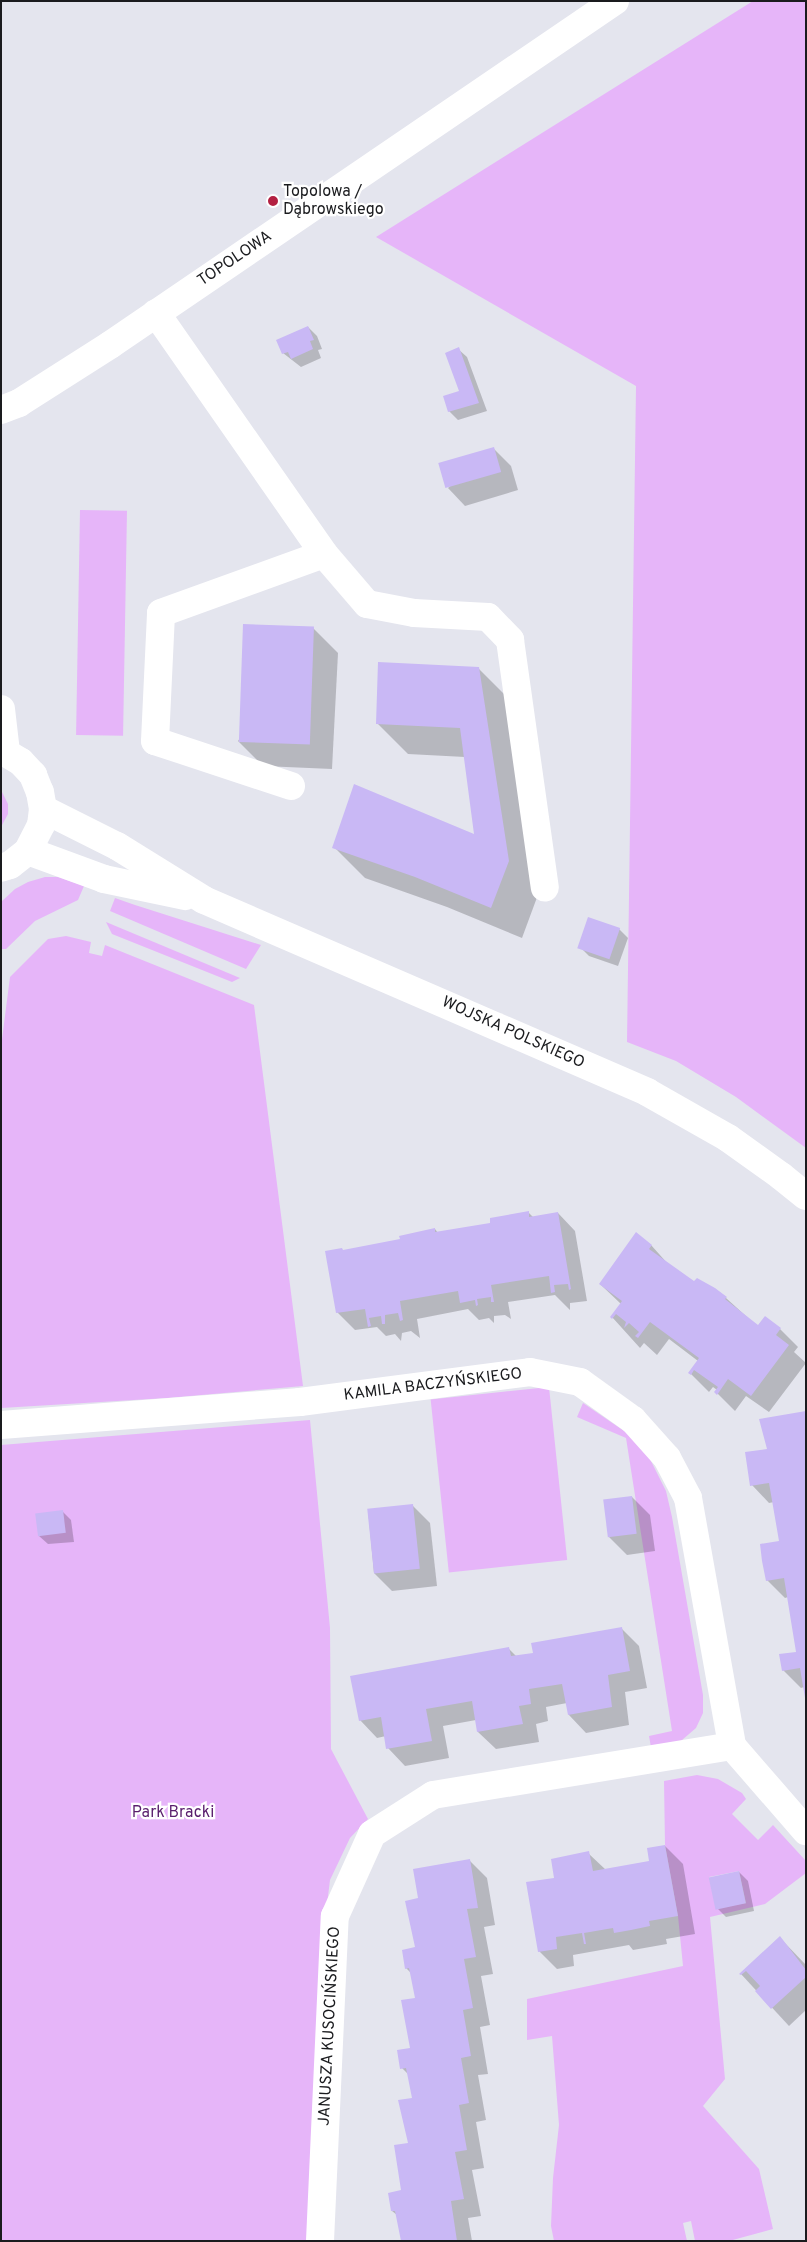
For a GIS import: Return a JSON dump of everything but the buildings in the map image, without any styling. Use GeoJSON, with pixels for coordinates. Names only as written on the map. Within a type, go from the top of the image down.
{"type":"FeatureCollection","features":[{"type":"Feature","properties":{"kind":"street","name":"TOPOLOWA"},"geometry":{"type":"LineString","coordinates":[[1,410],[19,403],[156,313],[615,1]]}},
{"type":"Feature","properties":{"kind":"street"},"geometry":{"type":"LineString","coordinates":[[156,313],[324,554],[367,604],[414,613],[488,618],[510,640],[545,888]]}},
{"type":"Feature","properties":{"kind":"street"},"geometry":{"type":"LineString","coordinates":[[291,786],[155,741],[161,613],[324,554]]}},
{"type":"Feature","properties":{"kind":"street"},"geometry":{"type":"LineString","coordinates":[[1,709],[4,751],[21,762],[33,775],[40,792],[43,809],[41,825],[28,851],[10,865],[1,868]]}},
{"type":"Feature","properties":{"kind":"street"},"geometry":{"type":"LineString","coordinates":[[43,809],[117,846],[204,900]]}},
{"type":"Feature","properties":{"kind":"street"},"geometry":{"type":"LineString","coordinates":[[28,851],[104,880],[204,900]]}},
{"type":"Feature","properties":{"kind":"street","name":"WOJSKA POLSKIEGO"},"geometry":{"type":"LineString","coordinates":[[204,900],[647,1092],[728,1138],[806,1196]]}},
{"type":"Feature","properties":{"kind":"street","name":"KAMILA BACZYŃSKIEGO"},"geometry":{"type":"LineString","coordinates":[[1,1425],[300,1402],[530,1372],[580,1382],[633,1420],[667,1458],[688,1498],[732,1746]]}},
{"type":"Feature","properties":{"kind":"street"},"geometry":{"type":"LineString","coordinates":[[732,1746],[806,1831]]}},
{"type":"Feature","properties":{"kind":"street","name":"JANUSZA KUSOCIŃSKIEGO"},"geometry":{"type":"LineString","coordinates":[[320,2241],[334,1916],[372,1834],[433,1795],[732,1746]]}},
{"type":"Feature","properties":{"kind":"green space"},"geometry":{"type":"Polygon","coordinates":[[[753,1],[806,1],[806,1148],[736,1097],[676,1061],[627,1042],[636,386],[376,237],[753,1]]]}},
{"type":"Feature","properties":{"kind":"green space"},"geometry":{"type":"Polygon","coordinates":[[[80,510],[127,511],[123,736],[76,735],[80,510]]]}},
{"type":"Feature","properties":{"kind":"green space"},"geometry":{"type":"Polygon","coordinates":[[[1,790],[8,804],[8,814],[1,827],[1,790]]]}},
{"type":"Feature","properties":{"kind":"green space"},"geometry":{"type":"Polygon","coordinates":[[[45,877],[58,877],[84,886],[78,900],[35,921],[6,949],[1,949],[1,902],[15,889],[28,882],[45,877]]]}},
{"type":"Feature","properties":{"kind":"green space"},"geometry":{"type":"Polygon","coordinates":[[[115,898],[261,945],[246,969],[110,911],[115,898]]]}},
{"type":"Feature","properties":{"kind":"green space"},"geometry":{"type":"Polygon","coordinates":[[[106,922],[240,978],[232,982],[112,934],[106,922]]]}},
{"type":"Feature","properties":{"kind":"green space"},"geometry":{"type":"Polygon","coordinates":[[[66,936],[91,942],[89,953],[102,956],[105,945],[254,1005],[303,1386],[167,1398],[1,1408],[1,1047],[10,977],[48,939],[66,936]]]}},
{"type":"Feature","properties":{"kind":"green space"},"geometry":{"type":"Polygon","coordinates":[[[549,1387],[567,1560],[449,1572],[431,1399],[549,1387]]]}},
{"type":"Feature","properties":{"kind":"green space"},"geometry":{"type":"Polygon","coordinates":[[[583,1403],[630,1435],[647,1453],[666,1491],[672,1517],[703,1695],[703,1713],[696,1728],[672,1748],[652,1753],[649,1736],[672,1731],[626,1438],[577,1417],[583,1403]]]}},
{"type":"Feature","properties":{"kind":"green space","name":"Park Bracki"},"geometry":{"type":"Polygon","coordinates":[[[310,1420],[330,1628],[331,1749],[368,1819],[350,1838],[330,1880],[324,1929],[307,2241],[1,2241],[1,1445],[310,1420]]]}},
{"type":"Feature","properties":{"kind":"green space"},"geometry":{"type":"Polygon","coordinates":[[[697,1775],[718,1779],[742,1793],[746,1799],[732,1814],[758,1840],[773,1825],[806,1861],[806,1873],[765,1904],[710,1917],[725,2079],[703,2106],[759,2169],[773,2229],[729,2241],[695,2241],[691,2221],[683,2223],[687,2241],[554,2241],[551,2226],[553,2178],[559,2125],[552,2036],[527,2040],[527,1999],[683,1966],[678,1916],[665,1845],[664,1781],[697,1775]],[[739,1871],[709,1877],[716,1908],[746,1903],[739,1871]]]}},
{"type":"Feature","properties":{"kind":"place","name":"Topolowa / Dąbrowskiego"},"geometry":{"type":"Point","coordinates":[273,201]}}]}
